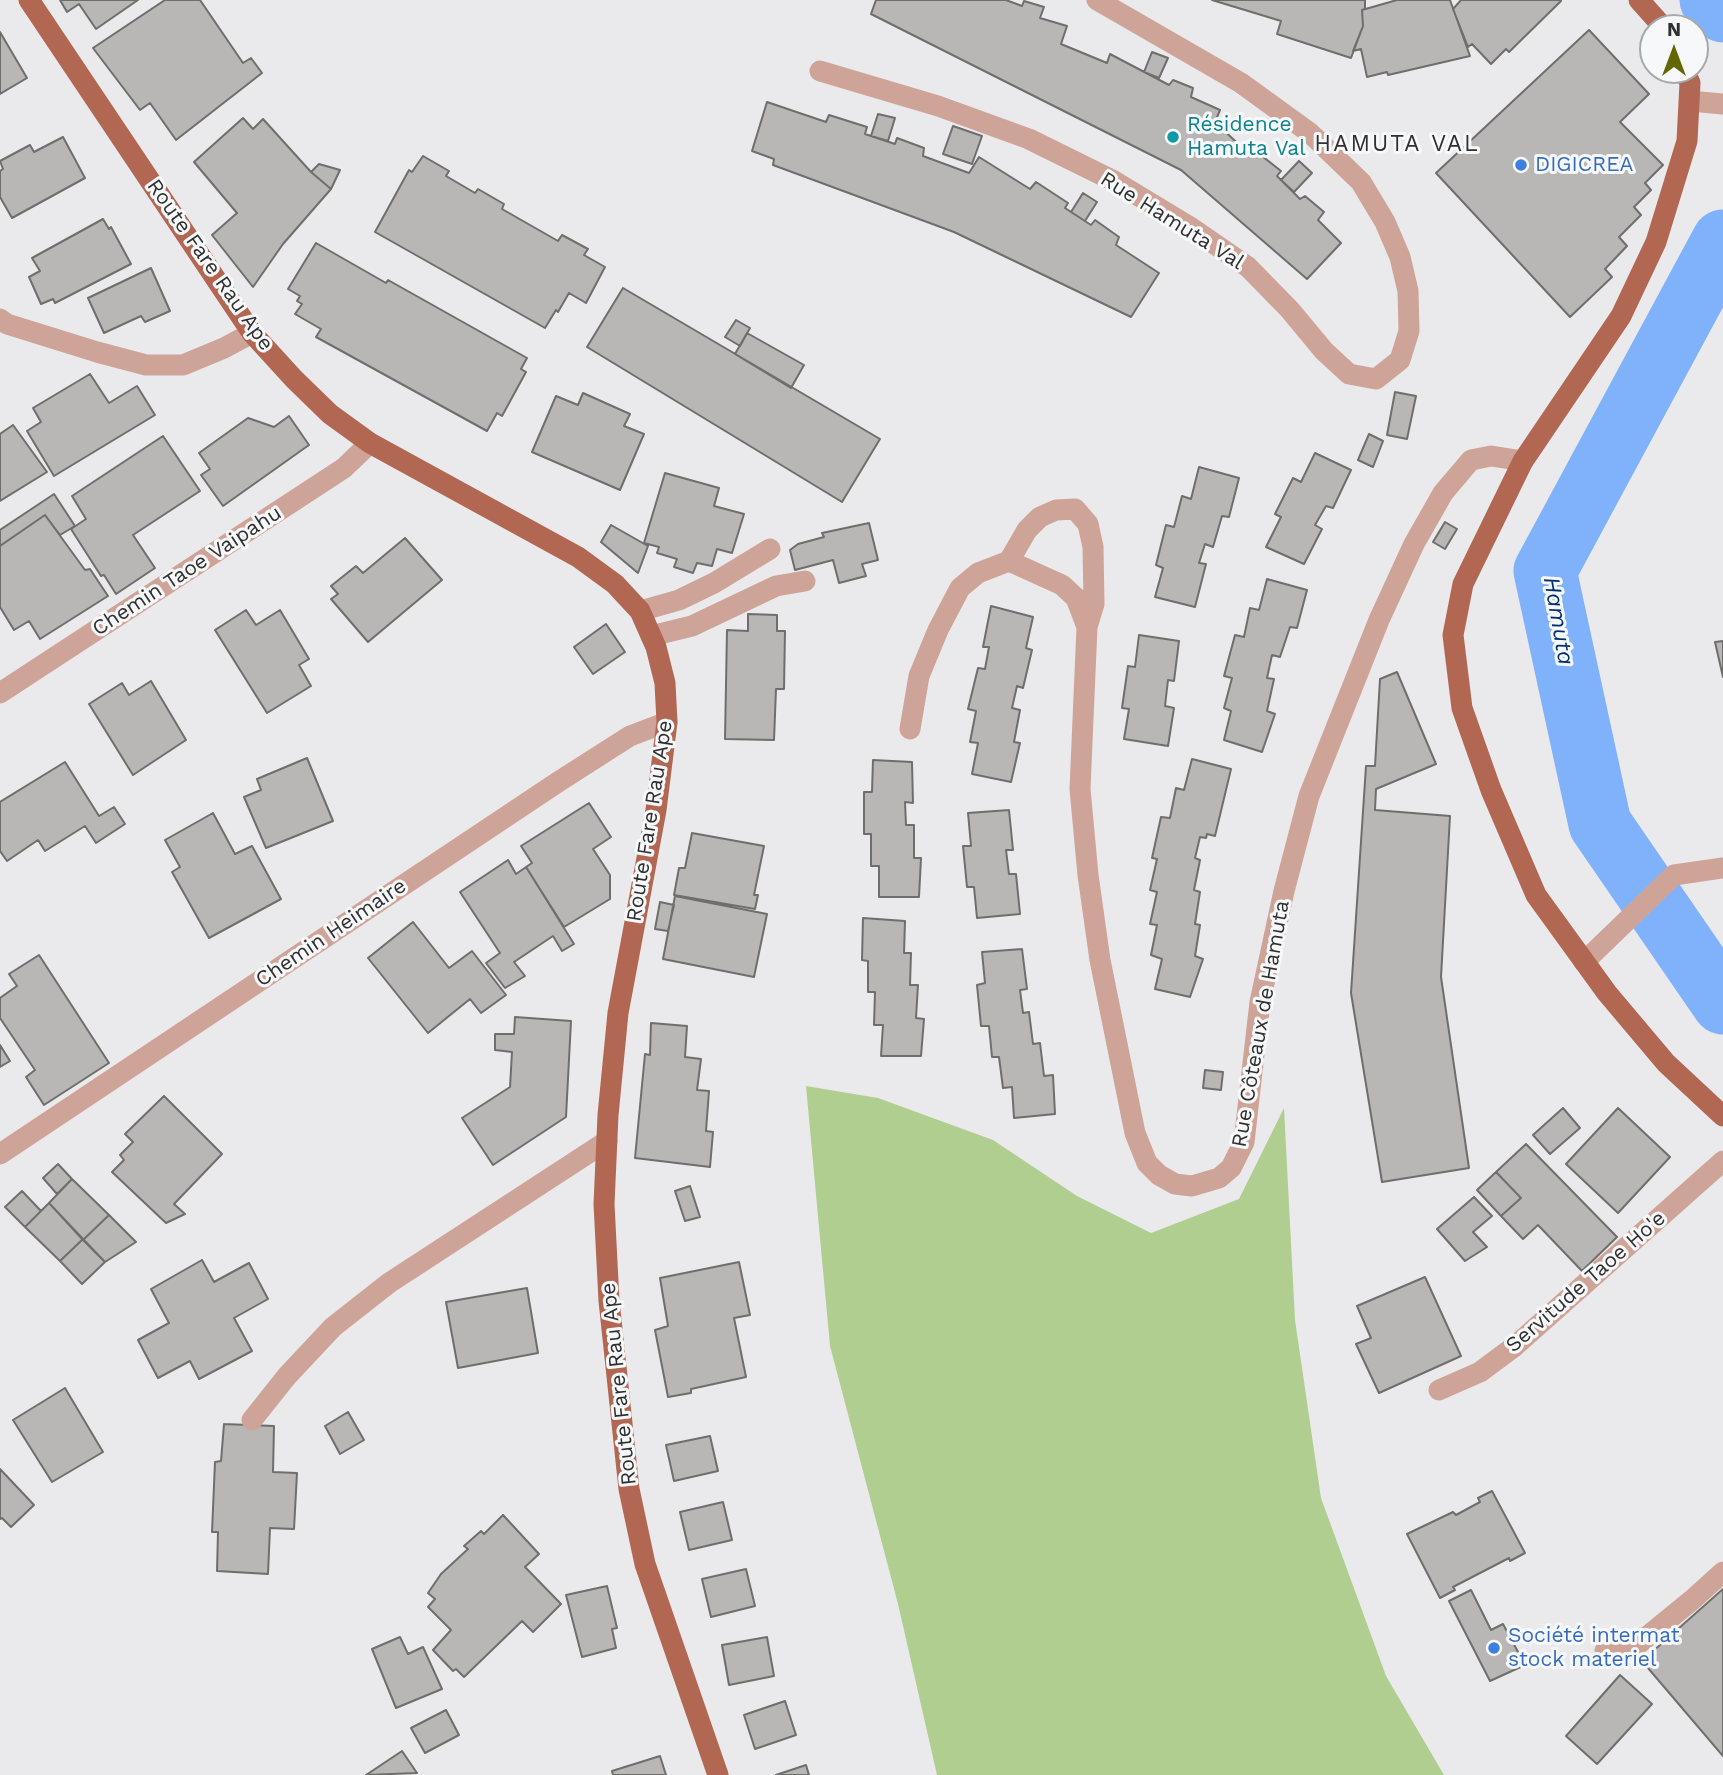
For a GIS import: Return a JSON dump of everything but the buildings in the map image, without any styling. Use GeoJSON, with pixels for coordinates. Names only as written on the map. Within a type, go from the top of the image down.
{"type":"FeatureCollection","features":[{"type":"Feature","properties":{"kind":"main road","name":"Route Fare Rau Ape"},"geometry":{"type":"LineString","coordinates":[[29,0],[252,332],[294,380],[370,443],[578,557],[615,584],[640,611],[656,647],[665,683],[667,722],[656,810],[618,1013],[604,1204],[609,1301],[629,1489],[645,1564],[718,1775]]}},
{"type":"Feature","properties":{"kind":"main road"},"geometry":{"type":"LineString","coordinates":[[1639,0],[1652,14]]}},
{"type":"Feature","properties":{"kind":"main road"},"geometry":{"type":"LineString","coordinates":[[1690,84],[1687,141],[1656,242],[1621,316],[1523,461],[1463,584],[1452,635],[1462,708],[1491,790],[1536,895],[1607,993],[1666,1063],[1723,1116]]}},
{"type":"Feature","properties":{"kind":"street","name":"Rue Hamuta Val"},"geometry":{"type":"LineString","coordinates":[[820,71],[938,106],[1028,139],[1114,181],[1248,267],[1290,310],[1324,351],[1349,374],[1377,379],[1400,360],[1409,331],[1408,291],[1400,257],[1385,222],[1361,182],[1310,133],[1241,83],[1097,0]]}},
{"type":"Feature","properties":{"kind":"street"},"geometry":{"type":"LineString","coordinates":[[1690,101],[1718,104]]}},
{"type":"Feature","properties":{"kind":"street"},"geometry":{"type":"LineString","coordinates":[[4,326],[146,365],[183,365],[224,348],[252,332]]}},
{"type":"Feature","properties":{"kind":"street","name":"Chemin Taoe Vaipahu"},"geometry":{"type":"LineString","coordinates":[[1,691],[344,468],[370,443]]}},
{"type":"Feature","properties":{"kind":"street","name":"Rue Côteaux de Hamuta"},"geometry":{"type":"LineString","coordinates":[[1087,626],[1076,598],[1062,585],[1009,561],[1027,530],[1040,517],[1056,510],[1075,509],[1088,524],[1093,547],[1094,604],[1087,626],[1080,789],[1088,876],[1100,960],[1135,1132],[1147,1163],[1159,1175],[1175,1184],[1205,1184],[1219,1178],[1231,1168],[1244,1142],[1260,1002],[1284,891],[1310,796],[1385,607],[1414,544],[1443,493],[1471,460],[1491,456],[1523,461]]}},
{"type":"Feature","properties":{"kind":"street"},"geometry":{"type":"LineString","coordinates":[[640,611],[679,600],[714,583],[769,548]]}},
{"type":"Feature","properties":{"kind":"street"},"geometry":{"type":"LineString","coordinates":[[910,729],[919,676],[938,630],[960,588],[978,573],[1009,561]]}},
{"type":"Feature","properties":{"kind":"street"},"geometry":{"type":"LineString","coordinates":[[651,636],[692,626],[776,586],[805,581]]}},
{"type":"Feature","properties":{"kind":"street","name":"Chemin Heimaire"},"geometry":{"type":"LineString","coordinates":[[0,1154],[558,782],[631,736],[667,722]]}},
{"type":"Feature","properties":{"kind":"street"},"geometry":{"type":"LineString","coordinates":[[1584,962],[1674,875],[1723,868]]}},
{"type":"Feature","properties":{"kind":"street"},"geometry":{"type":"LineString","coordinates":[[252,1419],[287,1376],[333,1327],[389,1283],[607,1141]]}},
{"type":"Feature","properties":{"kind":"street","name":"Servitude Taoe Ho'e"},"geometry":{"type":"LineString","coordinates":[[1439,1390],[1479,1372],[1515,1346],[1723,1161]]}},
{"type":"Feature","properties":{"kind":"street"},"geometry":{"type":"LineString","coordinates":[[1605,1651],[1637,1645],[1723,1572]]}},
{"type":"Feature","properties":{"kind":"green space"},"geometry":{"type":"Polygon","coordinates":[[[806,1086],[878,1098],[993,1140],[1077,1196],[1151,1233],[1239,1199],[1284,1108],[1295,1320],[1321,1498],[1386,1676],[1444,1775],[937,1775],[898,1604],[830,1346],[806,1086]]]}},
{"type":"Feature","properties":{"kind":"waterway","name":"Hamuta"},"geometry":{"type":"LineString","coordinates":[[1711,0],[1723,11]]}},
{"type":"Feature","properties":{"kind":"waterway","name":"Hamuta"},"geometry":{"type":"LineString","coordinates":[[1723,241],[1545,571],[1600,824],[1723,1003]]}},
{"type":"Feature","properties":{"kind":"place","name":"Résidence Hamuta Val"},"geometry":{"type":"Point","coordinates":[1173,137]}},
{"type":"Feature","properties":{"kind":"place","name":"DIGICREA"},"geometry":{"type":"Point","coordinates":[1521,165]}},
{"type":"Feature","properties":{"kind":"place","name":"Société intermat stock materiel"},"geometry":{"type":"Point","coordinates":[1494,1648]}},
{"type":"Feature","properties":{"kind":"district","name":"HAMUTA VAL"},"geometry":{"type":"Point","coordinates":[1397,144]}}]}
